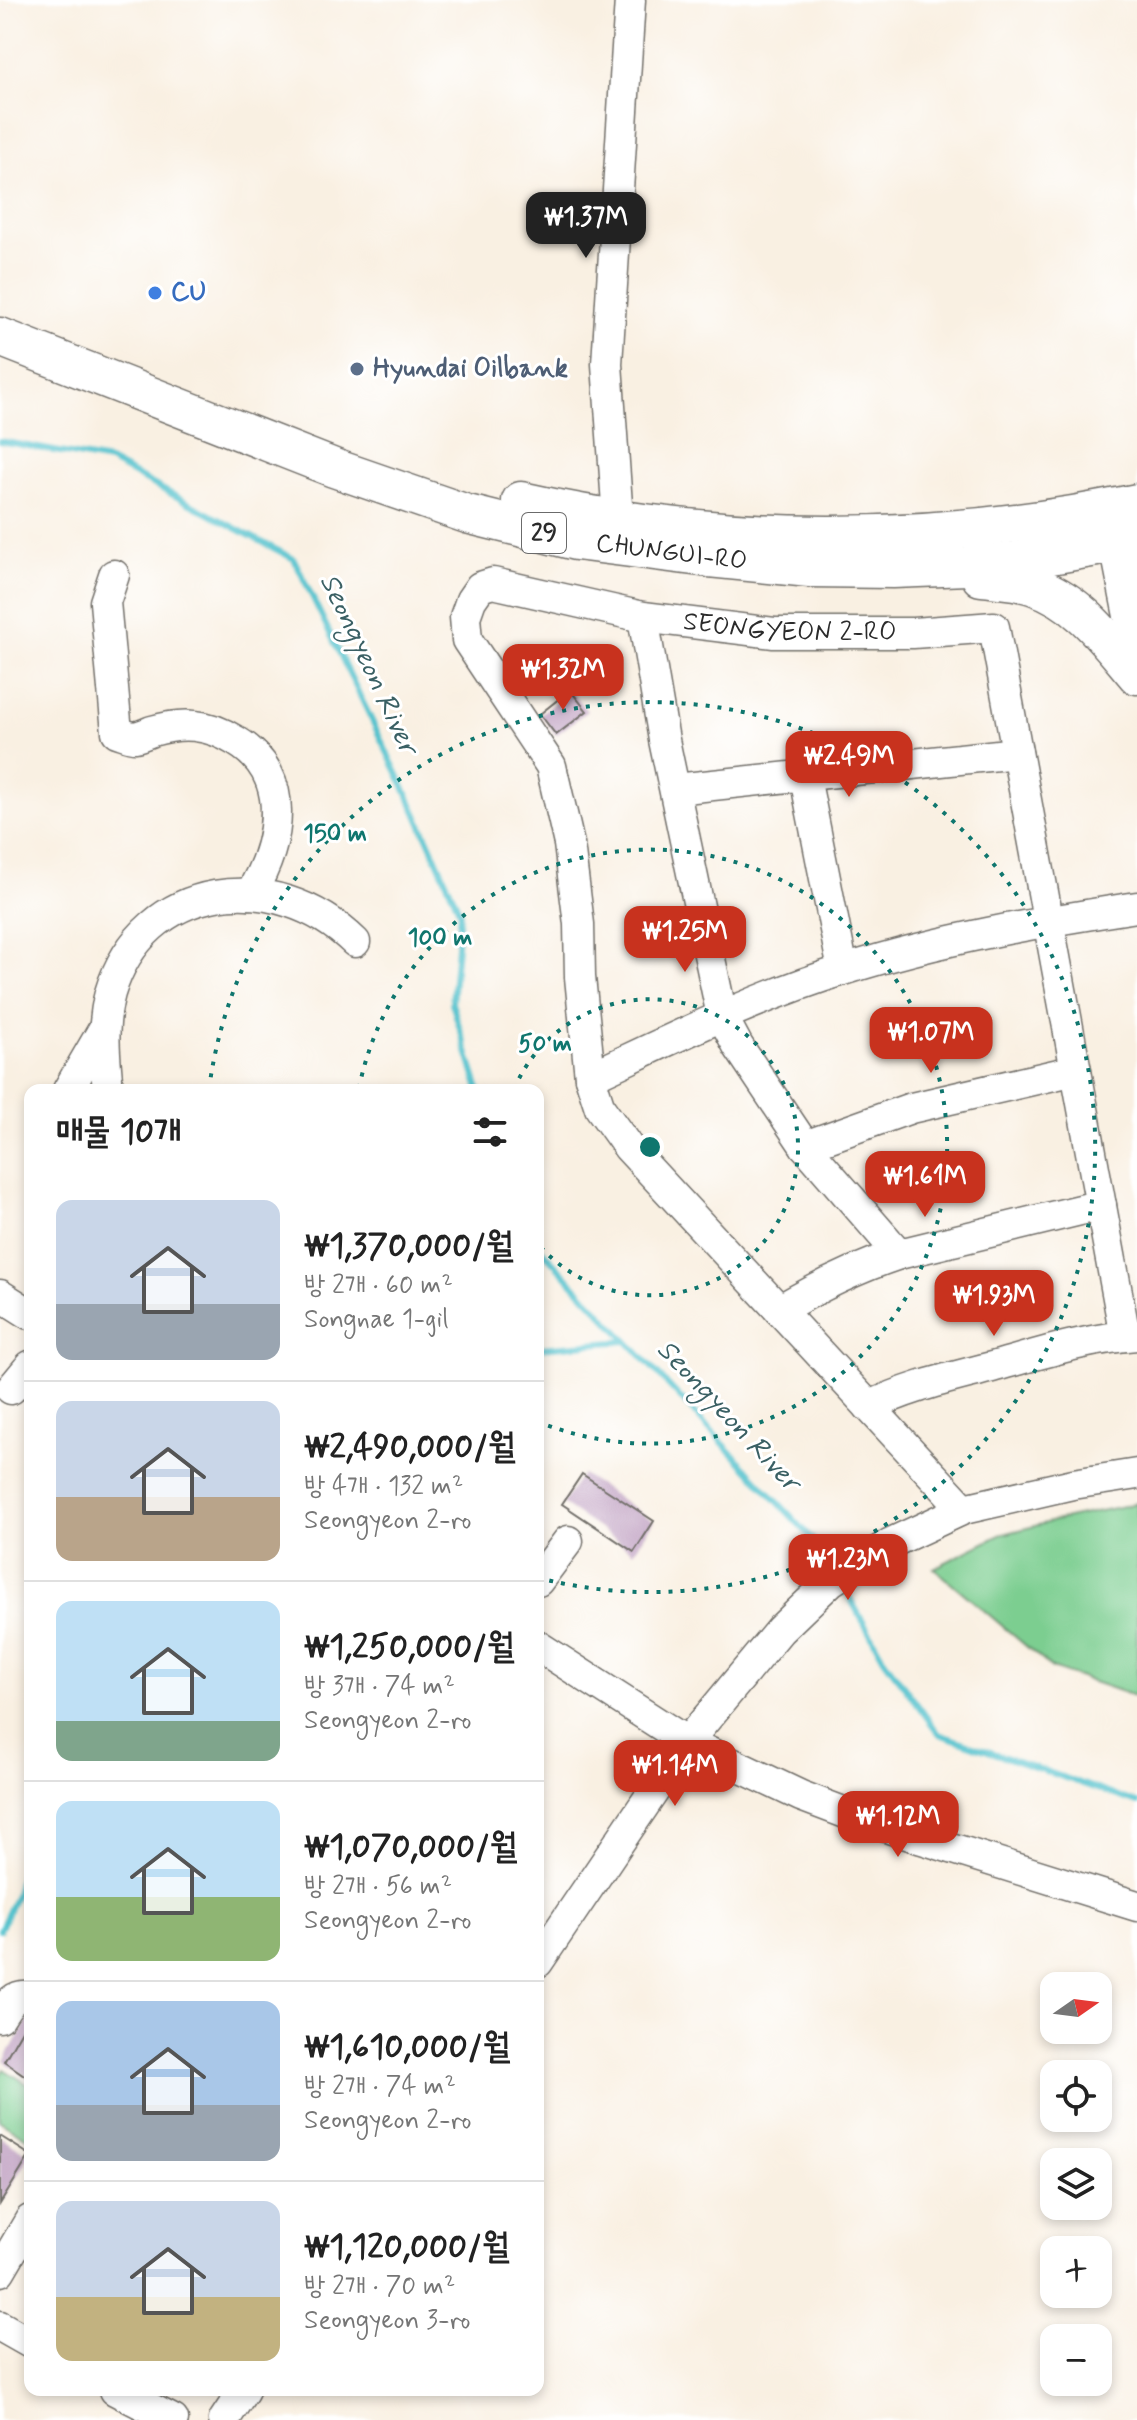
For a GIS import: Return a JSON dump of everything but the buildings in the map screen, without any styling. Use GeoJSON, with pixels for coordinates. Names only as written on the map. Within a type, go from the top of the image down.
{"type":"FeatureCollection","features":[{"type":"Feature","properties":{"kind":"main road","name":"CHUNGUI-RO"},"geometry":{"type":"LineString","coordinates":[[0,313],[360,451],[490,494],[564,511],[672,527],[832,535],[881,535],[1011,524],[1126,524]]}},
{"type":"Feature","properties":{"kind":"main road","name":"CHUNGUI-RO"},"geometry":{"type":"LineString","coordinates":[[0,337],[334,468],[467,514],[576,541],[810,568],[893,569],[1016,561],[1126,524]]}},
{"type":"Feature","properties":{"kind":"main road"},"geometry":{"type":"LineString","coordinates":[[1011,524],[1016,561]]}},
{"type":"Feature","properties":{"kind":"main road"},"geometry":{"type":"LineString","coordinates":[[1126,524],[1137,636]]}},
{"type":"Feature","properties":{"kind":"main road"},"geometry":{"type":"LineString","coordinates":[[967,566],[979,577],[1030,584],[1066,600],[1094,624],[1137,675]]}},
{"type":"Feature","properties":{"kind":"street"},"geometry":{"type":"LineString","coordinates":[[618,519],[607,364],[630,0]]}},
{"type":"Feature","properties":{"kind":"street"},"geometry":{"type":"LineString","coordinates":[[114,575],[105,602],[117,732],[134,737],[168,727],[199,726],[216,731],[248,748],[268,774],[275,807],[274,839],[266,866],[250,894]]}},
{"type":"Feature","properties":{"kind":"street","name":"SEONGYEON 2-RO"},"geometry":{"type":"LineString","coordinates":[[869,1407],[890,1396],[956,1376],[1045,1352],[1131,1336],[1101,1205],[994,627],[913,633],[774,633],[643,617],[493,583],[486,584],[475,593],[465,617],[465,632],[473,650],[551,766],[569,844],[579,924],[580,977],[590,1077],[600,1108],[612,1128],[779,1310],[869,1407],[964,1509]]}},
{"type":"Feature","properties":{"kind":"street"},"geometry":{"type":"LineString","coordinates":[[643,617],[664,740],[722,1016],[738,1046],[805,1146],[899,1254]]}},
{"type":"Feature","properties":{"kind":"street"},"geometry":{"type":"LineString","coordinates":[[675,789],[1017,753]]}},
{"type":"Feature","properties":{"kind":"street"},"geometry":{"type":"LineString","coordinates":[[805,777],[843,970]]}},
{"type":"Feature","properties":{"kind":"street"},"geometry":{"type":"LineString","coordinates":[[108,1084],[103,1030],[119,971],[136,944],[174,908],[217,896],[250,894],[292,901],[318,912],[355,942]]}},
{"type":"Feature","properties":{"kind":"street"},"geometry":{"type":"LineString","coordinates":[[590,1077],[722,1016],[843,970],[889,956],[1048,921],[1137,907]]}},
{"type":"Feature","properties":{"kind":"street"},"geometry":{"type":"LineString","coordinates":[[72,1084],[103,1030]]}},
{"type":"Feature","properties":{"kind":"street"},"geometry":{"type":"LineString","coordinates":[[805,1146],[911,1108],[1076,1070]]}},
{"type":"Feature","properties":{"kind":"street"},"geometry":{"type":"LineString","coordinates":[[779,1310],[816,1288],[899,1254],[1101,1205]]}},
{"type":"Feature","properties":{"kind":"street"},"geometry":{"type":"LineString","coordinates":[[0,1295],[24,1310]]}},
{"type":"Feature","properties":{"kind":"street"},"geometry":{"type":"LineString","coordinates":[[544,1953],[687,1742],[780,1630],[831,1581],[891,1543],[964,1509],[1016,1495],[1137,1474]]}},
{"type":"Feature","properties":{"kind":"street"},"geometry":{"type":"LineString","coordinates":[[544,1573],[568,1541]]}},
{"type":"Feature","properties":{"kind":"street"},"geometry":{"type":"LineString","coordinates":[[544,1650],[687,1742],[742,1770],[851,1815],[1137,1906]]}},
{"type":"Feature","properties":{"kind":"street"},"geometry":{"type":"LineString","coordinates":[[0,2017],[12,1999],[24,1995]]}},
{"type":"Feature","properties":{"kind":"street"},"geometry":{"type":"LineString","coordinates":[[0,2271],[24,2230]]}},
{"type":"Feature","properties":{"kind":"street"},"geometry":{"type":"LineString","coordinates":[[127,2396],[173,2420]]}},
{"type":"Feature","properties":{"kind":"street"},"geometry":{"type":"LineString","coordinates":[[224,2420],[240,2396]]}},
{"type":"Feature","properties":{"kind":"green space"},"geometry":{"type":"Polygon","coordinates":[[[1137,1503],[1137,1697],[1052,1668],[934,1568],[1000,1535],[1137,1503]]]}},
{"type":"Feature","properties":{"kind":"green space"},"geometry":{"type":"Polygon","coordinates":[[[4,2069],[24,2082],[24,2136],[0,2121],[0,2075],[4,2069]]]}},
{"type":"Feature","properties":{"kind":"waterway","name":"Seongyeon River"},"geometry":{"type":"LineString","coordinates":[[0,441],[109,461],[294,559],[414,808],[460,912],[452,1003],[477,1084]]}},
{"type":"Feature","properties":{"kind":"waterway","name":"Seongyeon River"},"geometry":{"type":"LineString","coordinates":[[544,1252],[821,1548],[834,1571]]}},
{"type":"Feature","properties":{"kind":"waterway"},"geometry":{"type":"LineString","coordinates":[[544,1348],[627,1341]]}},
{"type":"Feature","properties":{"kind":"waterway","name":"Seongyeon River"},"geometry":{"type":"LineString","coordinates":[[842,1584],[884,1659],[939,1734],[1137,1803]]}},
{"type":"Feature","properties":{"kind":"waterway"},"geometry":{"type":"LineString","coordinates":[[0,1930],[16,1895],[24,1860]]}},
{"type":"Feature","properties":{"kind":"place","name":"CU"},"geometry":{"type":"Point","coordinates":[155,293]}},
{"type":"Feature","properties":{"kind":"place","name":"Hyundai Oilbank"},"geometry":{"type":"Point","coordinates":[357,369]}}]}
